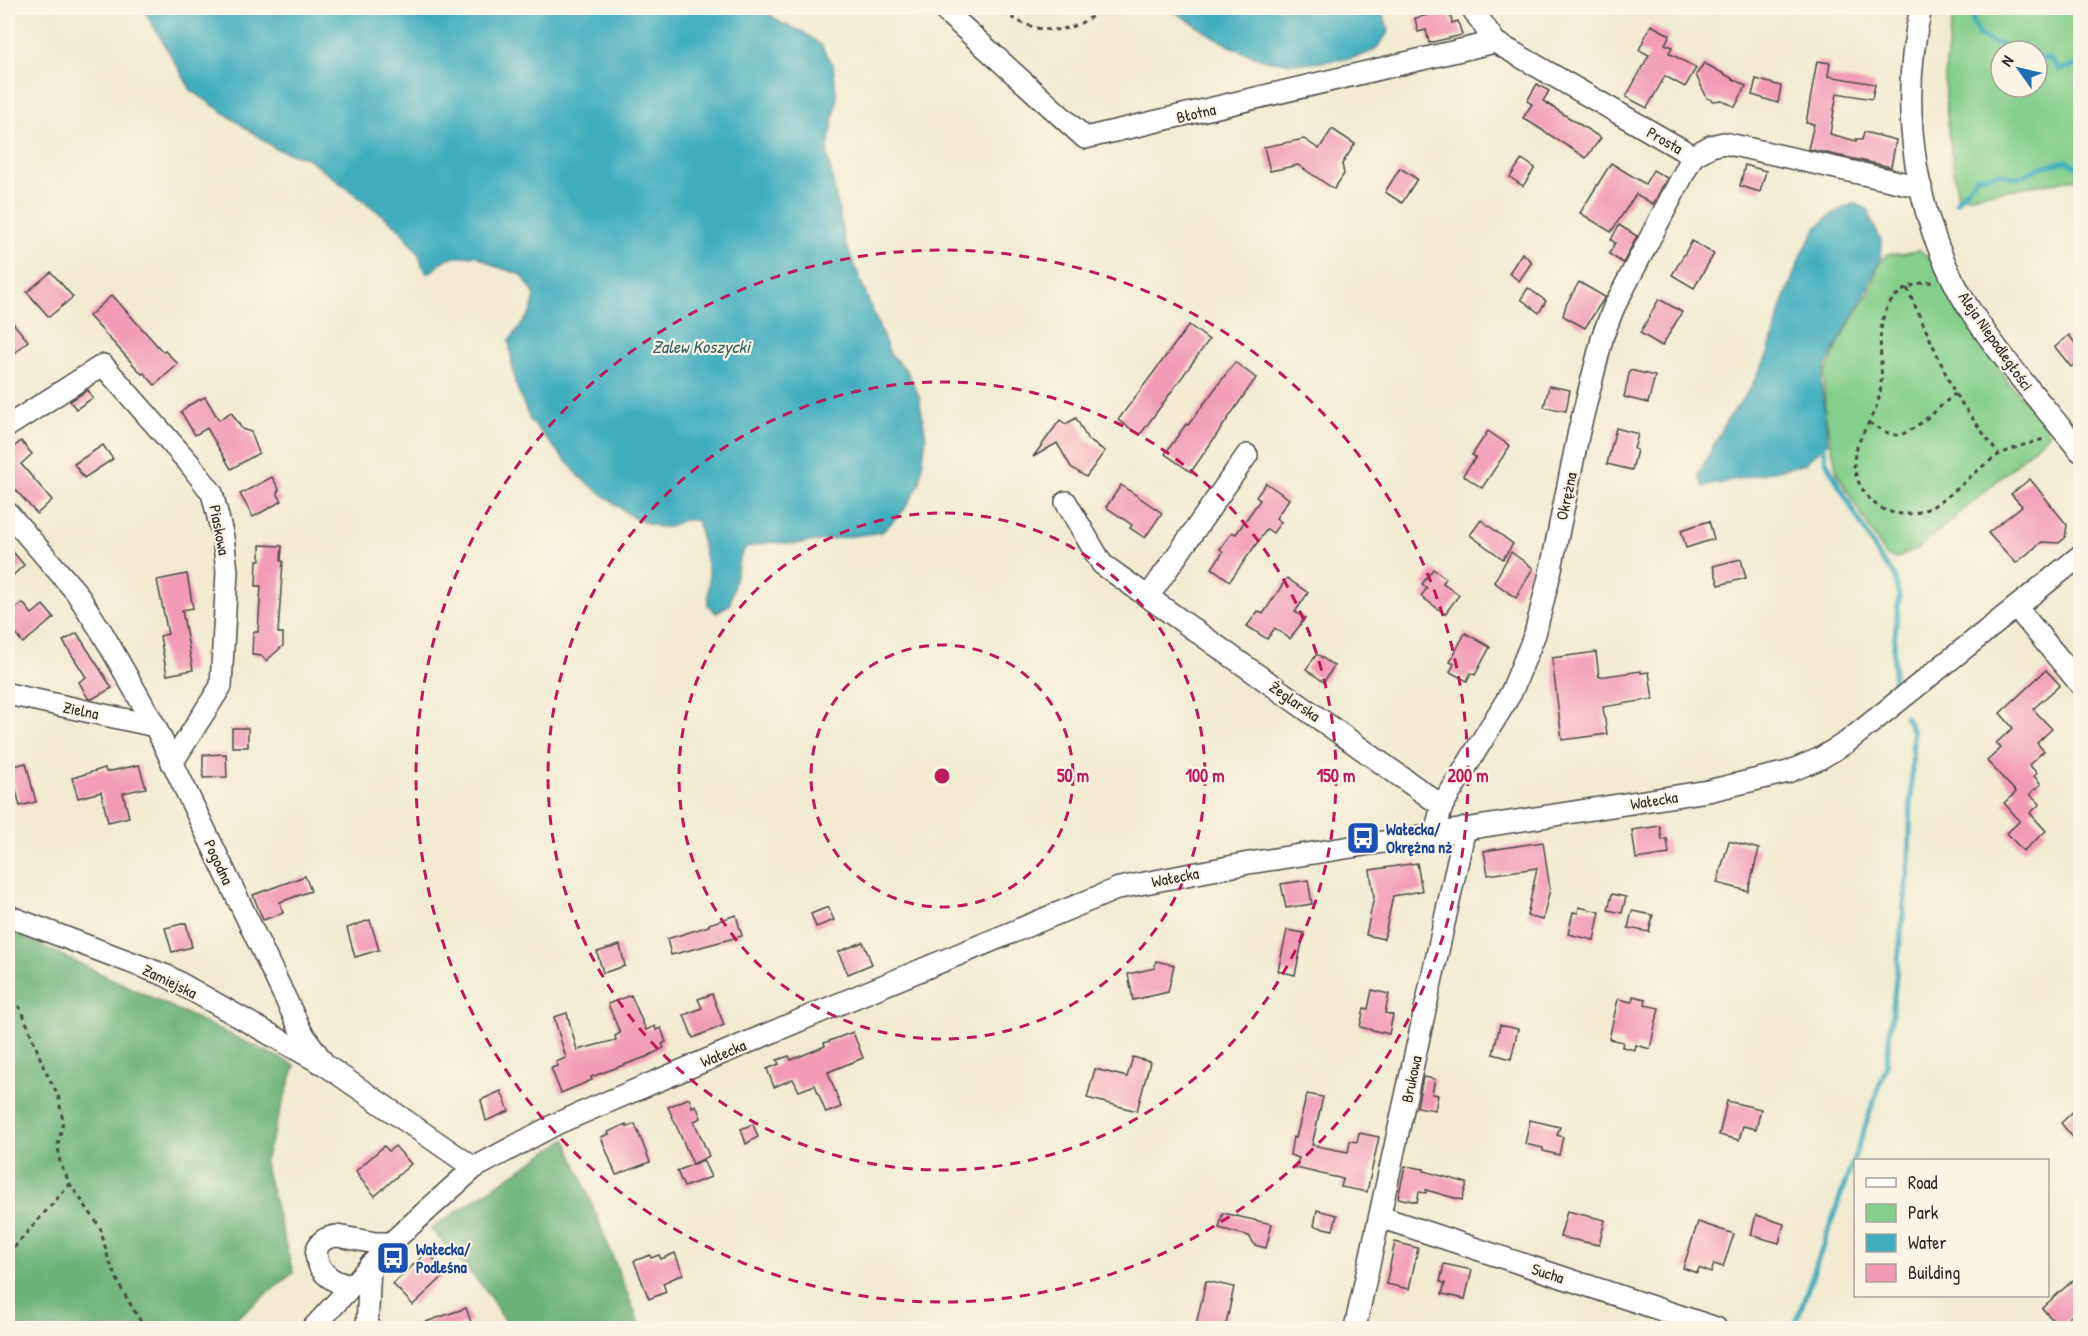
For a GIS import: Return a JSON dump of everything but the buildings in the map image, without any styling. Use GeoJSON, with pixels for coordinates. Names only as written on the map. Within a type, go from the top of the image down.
{"type":"FeatureCollection","features":[{"type":"Feature","properties":{"kind":"street","name":"Błotna"},"geometry":{"type":"LineString","coordinates":[[942,8],[1085,138],[1495,42]]}},
{"type":"Feature","properties":{"kind":"street"},"geometry":{"type":"LineString","coordinates":[[1472,8],[1495,42]]}},
{"type":"Feature","properties":{"kind":"street","name":"Aleja Niepodległości"},"geometry":{"type":"LineString","coordinates":[[1921,8],[1913,53],[1911,96],[1914,149],[1921,187],[1942,255],[1968,306],[1994,344],[2080,451]]}},
{"type":"Feature","properties":{"kind":"street","name":"Prosta"},"geometry":{"type":"LineString","coordinates":[[1495,42],[1694,156],[1711,146],[1724,143],[1921,187]]}},
{"type":"Feature","properties":{"kind":"street","name":"Okrężna"},"geometry":{"type":"LineString","coordinates":[[1439,833],[1438,820],[1442,806],[1511,693],[1535,634],[1551,569],[1579,431],[1603,335],[1614,307],[1694,156]]}},
{"type":"Feature","properties":{"kind":"street","name":"Piaskowa"},"geometry":{"type":"LineString","coordinates":[[8,426],[103,365],[189,463],[212,493],[223,537],[227,571],[221,686],[172,763]]}},
{"type":"Feature","properties":{"kind":"street"},"geometry":{"type":"LineString","coordinates":[[1148,597],[1247,455]]}},
{"type":"Feature","properties":{"kind":"street","name":"Żeglarska"},"geometry":{"type":"LineString","coordinates":[[1066,502],[1102,564],[1442,806]]}},
{"type":"Feature","properties":{"kind":"street","name":"Pogodna"},"geometry":{"type":"LineString","coordinates":[[8,513],[76,592],[103,634],[155,726],[301,1031],[325,1065],[474,1168]]}},
{"type":"Feature","properties":{"kind":"street","name":"Wałecka"},"geometry":{"type":"LineString","coordinates":[[313,1329],[391,1244],[474,1168],[569,1118],[1119,888],[1249,863],[1708,791],[1798,768],[1819,759],[1847,742],[2080,556]]}},
{"type":"Feature","properties":{"kind":"street"},"geometry":{"type":"LineString","coordinates":[[2016,607],[2080,684]]}},
{"type":"Feature","properties":{"kind":"street","name":"Zielna"},"geometry":{"type":"LineString","coordinates":[[8,694],[155,726]]}},
{"type":"Feature","properties":{"kind":"street","name":"Brukowa"},"geometry":{"type":"LineString","coordinates":[[1355,1329],[1465,828]]}},
{"type":"Feature","properties":{"kind":"street","name":"Zamiejska"},"geometry":{"type":"LineString","coordinates":[[8,916],[166,976],[325,1065]]}},
{"type":"Feature","properties":{"kind":"street","name":"Sucha"},"geometry":{"type":"LineString","coordinates":[[1380,1217],[1716,1329]]}},
{"type":"Feature","properties":{"kind":"street"},"geometry":{"type":"LineString","coordinates":[[352,1285],[333,1281],[322,1272],[317,1258],[323,1241],[331,1236],[341,1236],[391,1244]]}},
{"type":"Feature","properties":{"kind":"street"},"geometry":{"type":"LineString","coordinates":[[367,1329],[370,1265]]}},
{"type":"Feature","properties":{"kind":"path"},"geometry":{"type":"LineString","coordinates":[[996,8],[1030,27],[1049,29],[1072,28],[1102,8]]}},
{"type":"Feature","properties":{"kind":"path"},"geometry":{"type":"LineString","coordinates":[[1954,282],[1918,283],[1907,288],[1889,304],[1882,317],[1881,380],[1876,407],[1858,439],[1854,455],[1854,471],[1868,498],[1881,508],[1897,514],[1914,515],[1931,509],[1999,455],[2050,437]]}},
{"type":"Feature","properties":{"kind":"path"},"geometry":{"type":"LineString","coordinates":[[1907,288],[1955,394],[1999,455]]}},
{"type":"Feature","properties":{"kind":"path"},"geometry":{"type":"LineString","coordinates":[[1869,423],[1888,433],[1897,435],[1908,432],[1955,394]]}},
{"type":"Feature","properties":{"kind":"path"},"geometry":{"type":"LineString","coordinates":[[8,991],[22,1011],[44,1068],[58,1095],[63,1121],[58,1145],[60,1163],[70,1184],[100,1227],[108,1258],[122,1290],[141,1322]]}},
{"type":"Feature","properties":{"kind":"path"},"geometry":{"type":"LineString","coordinates":[[8,1254],[70,1184]]}},
{"type":"Feature","properties":{"kind":"green space"},"geometry":{"type":"Polygon","coordinates":[[[1955,8],[2080,8],[2080,189],[2075,179],[1958,198],[1948,125],[1945,82],[1955,8]]]}},
{"type":"Feature","properties":{"kind":"green space"},"geometry":{"type":"Polygon","coordinates":[[[1920,250],[1933,262],[2009,384],[2037,414],[2049,434],[1917,549],[1895,559],[1885,555],[1837,473],[1825,413],[1824,377],[1841,338],[1870,290],[1879,264],[1887,254],[1902,254],[1920,250]]]}},
{"type":"Feature","properties":{"kind":"green space"},"geometry":{"type":"Polygon","coordinates":[[[8,930],[295,1065],[264,1163],[293,1273],[224,1328],[8,1328],[8,930]]]}},
{"type":"Feature","properties":{"kind":"green space"},"geometry":{"type":"Polygon","coordinates":[[[566,1139],[641,1328],[509,1328],[485,1289],[431,1229],[566,1139]]]}},
{"type":"Feature","properties":{"kind":"water","name":"Zalew Koszycki"},"geometry":{"type":"Polygon","coordinates":[[[143,8],[761,8],[781,23],[803,32],[821,45],[833,65],[837,99],[827,153],[845,242],[890,354],[907,371],[919,396],[926,437],[920,483],[904,510],[882,532],[795,544],[771,542],[745,548],[739,560],[730,604],[716,613],[708,605],[709,573],[697,520],[683,520],[669,527],[659,527],[635,519],[581,478],[530,420],[515,383],[509,341],[531,312],[535,295],[522,275],[495,266],[476,255],[448,258],[428,274],[419,254],[398,227],[307,158],[276,149],[191,90],[143,8]]]}},
{"type":"Feature","properties":{"kind":"water"},"geometry":{"type":"Polygon","coordinates":[[[1169,8],[1381,8],[1389,31],[1377,48],[1360,56],[1341,60],[1283,63],[1263,59],[1226,44],[1169,8]]]}},
{"type":"Feature","properties":{"kind":"water"},"geometry":{"type":"Polygon","coordinates":[[[1854,203],[1869,210],[1882,243],[1881,257],[1865,294],[1826,365],[1821,381],[1828,443],[1804,464],[1703,487],[1698,475],[1727,420],[1750,389],[1768,354],[1783,303],[1801,255],[1817,227],[1835,212],[1854,203]]]}},
{"type":"Feature","properties":{"kind":"waterway"},"geometry":{"type":"LineString","coordinates":[[1975,8],[1973,22],[1980,37],[1989,41]]}},
{"type":"Feature","properties":{"kind":"waterway"},"geometry":{"type":"LineString","coordinates":[[2049,59],[2059,70],[2080,64]]}},
{"type":"Feature","properties":{"kind":"waterway"},"geometry":{"type":"LineString","coordinates":[[1956,202],[1977,177],[1999,173],[2018,178],[2041,167],[2066,161],[2080,168]]}},
{"type":"Feature","properties":{"kind":"waterway"},"geometry":{"type":"LineString","coordinates":[[1823,440],[1826,461],[1880,558],[1895,576],[1899,597],[1894,643],[1894,688]]}},
{"type":"Feature","properties":{"kind":"waterway"},"geometry":{"type":"LineString","coordinates":[[1794,1328],[1886,1067],[1909,862],[1913,732],[1905,716]]}},
{"type":"Feature","properties":{"kind":"place","name":"Wałecka/ Okrężna nż"},"geometry":{"type":"Point","coordinates":[1363,838]}},
{"type":"Feature","properties":{"kind":"place","name":"Wałecka/ Podleśna"},"geometry":{"type":"Point","coordinates":[393,1258]}}]}
